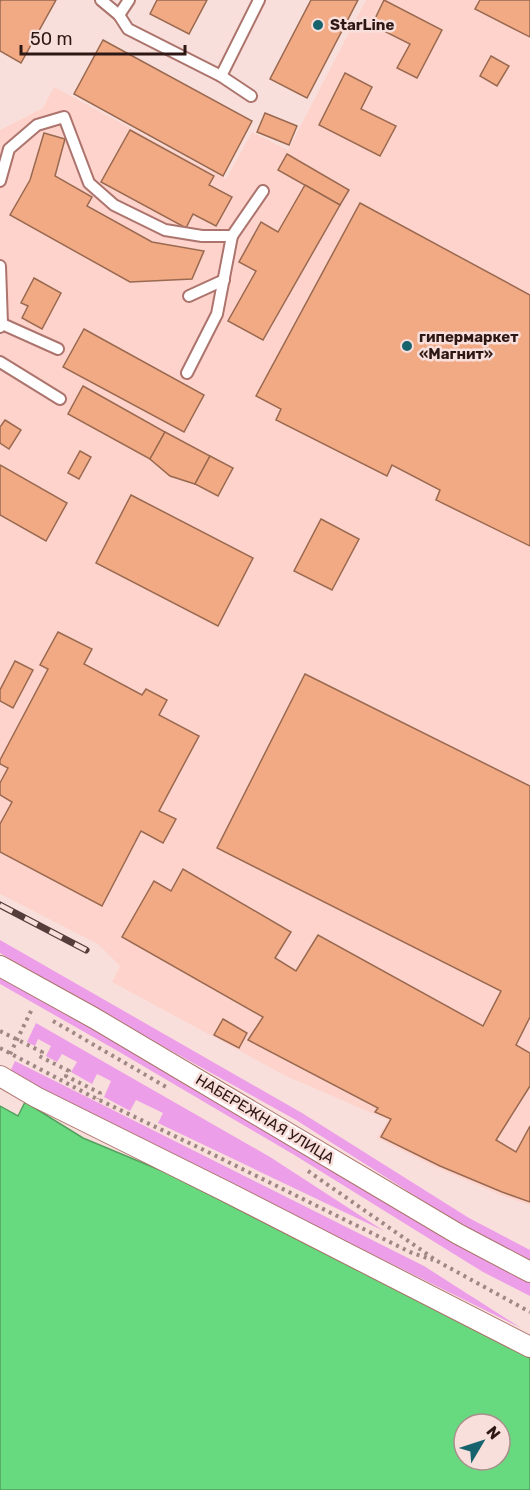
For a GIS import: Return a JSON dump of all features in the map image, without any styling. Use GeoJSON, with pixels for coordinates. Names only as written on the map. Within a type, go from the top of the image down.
{"type":"FeatureCollection","features":[{"type":"Feature","properties":{"kind":"street","name":"НАБЕРЕЖНАЯ УЛИЦА"},"geometry":{"type":"LineString","coordinates":[[0,966],[94,1018],[458,1234],[530,1272]]}},
{"type":"Feature","properties":{"kind":"street"},"geometry":{"type":"LineString","coordinates":[[0,1076],[36,1097],[530,1347]]}},
{"type":"Feature","properties":{"kind":"lane"},"geometry":{"type":"LineString","coordinates":[[101,0],[119,15],[128,29],[221,76],[251,96]]}},
{"type":"Feature","properties":{"kind":"lane"},"geometry":{"type":"LineString","coordinates":[[119,15],[129,0]]}},
{"type":"Feature","properties":{"kind":"lane"},"geometry":{"type":"LineString","coordinates":[[221,76],[258,0]]}},
{"type":"Feature","properties":{"kind":"lane"},"geometry":{"type":"LineString","coordinates":[[0,181],[9,149],[37,125],[64,117],[89,183],[114,205],[165,230],[202,236],[232,236]]}},
{"type":"Feature","properties":{"kind":"lane"},"geometry":{"type":"LineString","coordinates":[[187,373],[217,314],[232,236],[263,190]]}},
{"type":"Feature","properties":{"kind":"lane"},"geometry":{"type":"LineString","coordinates":[[0,266],[1,324],[58,349]]}},
{"type":"Feature","properties":{"kind":"lane"},"geometry":{"type":"LineString","coordinates":[[189,296],[224,280]]}},
{"type":"Feature","properties":{"kind":"lane"},"geometry":{"type":"LineString","coordinates":[[0,362],[60,399]]}},
{"type":"Feature","properties":{"kind":"path"},"geometry":{"type":"LineString","coordinates":[[10,1054],[32,1009],[24,1005]]}},
{"type":"Feature","properties":{"kind":"path"},"geometry":{"type":"LineString","coordinates":[[52,1021],[174,1091]]}},
{"type":"Feature","properties":{"kind":"path"},"geometry":{"type":"LineString","coordinates":[[0,1031],[42,1052],[39,1056],[69,1071],[66,1076],[100,1093],[98,1099]]}},
{"type":"Feature","properties":{"kind":"path"},"geometry":{"type":"LineString","coordinates":[[0,1048],[98,1099],[410,1252],[437,1261]]}},
{"type":"Feature","properties":{"kind":"path"},"geometry":{"type":"LineString","coordinates":[[301,1166],[437,1261],[530,1312]]}},
{"type":"Feature","properties":{"kind":"shaded area"},"geometry":{"type":"Polygon","coordinates":[[[366,0],[530,0],[530,1205],[500,1195],[433,1166],[377,1138],[388,1120],[286,1076],[112,982],[120,966],[98,944],[0,894],[0,130],[43,108],[54,87],[226,179],[252,132],[288,150],[366,0]]]}},
{"type":"Feature","properties":{"kind":"shaded area"},"geometry":{"type":"Polygon","coordinates":[[[0,940],[302,1113],[469,1218],[530,1250],[530,1260],[464,1227],[296,1120],[92,1007],[0,953],[0,940]]]}},
{"type":"Feature","properties":{"kind":"shaded area"},"geometry":{"type":"Polygon","coordinates":[[[0,973],[302,1148],[485,1260],[530,1283],[530,1296],[483,1272],[296,1156],[0,984],[0,973]]]}},
{"type":"Feature","properties":{"kind":"shaded area"},"geometry":{"type":"Polygon","coordinates":[[[36,1023],[270,1157],[384,1231],[158,1123],[163,1113],[136,1100],[130,1111],[104,1097],[111,1081],[97,1074],[92,1084],[71,1072],[77,1062],[62,1054],[57,1062],[46,1056],[51,1046],[38,1039],[35,1046],[27,1042],[36,1023]]]}},
{"type":"Feature","properties":{"kind":"shaded area"},"geometry":{"type":"Polygon","coordinates":[[[15,1061],[424,1266],[521,1328],[9,1074],[15,1061]]]}},
{"type":"Feature","properties":{"kind":"shaded area"},"geometry":{"type":"Polygon","coordinates":[[[25,1102],[83,1138],[167,1173],[530,1358],[530,1490],[0,1490],[0,1106],[18,1116],[25,1102]]]}},
{"type":"Feature","properties":{"kind":"building"},"geometry":{"type":"Polygon","coordinates":[[[1,0],[56,0],[21,63],[0,51],[1,0]]]}},
{"type":"Feature","properties":{"kind":"building"},"geometry":{"type":"Polygon","coordinates":[[[157,0],[207,0],[189,34],[150,14],[157,0]]]}},
{"type":"Feature","properties":{"kind":"building"},"geometry":{"type":"Polygon","coordinates":[[[311,0],[358,0],[307,98],[270,79],[311,0]]]}},
{"type":"Feature","properties":{"kind":"building"},"geometry":{"type":"Polygon","coordinates":[[[384,0],[442,30],[417,78],[397,68],[410,44],[372,25],[384,0]]]}},
{"type":"Feature","properties":{"kind":"building"},"geometry":{"type":"Polygon","coordinates":[[[480,0],[530,0],[530,37],[475,9],[480,0]]]}},
{"type":"Feature","properties":{"kind":"building"},"geometry":{"type":"Polygon","coordinates":[[[103,40],[252,121],[223,176],[74,94],[103,40]]]}},
{"type":"Feature","properties":{"kind":"building"},"geometry":{"type":"Polygon","coordinates":[[[491,56],[509,66],[497,86],[480,76],[491,56]]]}},
{"type":"Feature","properties":{"kind":"building"},"geometry":{"type":"Polygon","coordinates":[[[345,73],[372,87],[361,109],[396,126],[380,156],[319,125],[345,73]]]}},
{"type":"Feature","properties":{"kind":"building"},"geometry":{"type":"Polygon","coordinates":[[[265,113],[297,126],[289,145],[257,132],[265,113]]]}},
{"type":"Feature","properties":{"kind":"building"},"geometry":{"type":"Polygon","coordinates":[[[130,130],[214,176],[209,185],[232,197],[216,226],[193,214],[186,228],[101,182],[130,130]]]}},
{"type":"Feature","properties":{"kind":"building"},"geometry":{"type":"Polygon","coordinates":[[[44,133],[65,139],[55,176],[92,197],[87,206],[152,242],[204,251],[192,279],[130,282],[10,215],[30,180],[44,133]]]}},
{"type":"Feature","properties":{"kind":"building"},"geometry":{"type":"Polygon","coordinates":[[[287,154],[349,190],[340,205],[278,170],[287,154]]]}},
{"type":"Feature","properties":{"kind":"building"},"geometry":{"type":"Polygon","coordinates":[[[305,185],[340,205],[263,340],[228,321],[256,271],[239,262],[261,222],[278,232],[305,185]]]}},
{"type":"Feature","properties":{"kind":"building","name":"гипермаркет «Магнит»"},"geometry":{"type":"Polygon","coordinates":[[[360,203],[530,295],[530,546],[436,500],[440,490],[392,465],[387,476],[276,420],[281,409],[256,396],[360,203]]]}},
{"type":"Feature","properties":{"kind":"building"},"geometry":{"type":"Polygon","coordinates":[[[34,278],[61,293],[42,329],[22,318],[28,306],[21,303],[34,278]]]}},
{"type":"Feature","properties":{"kind":"building"},"geometry":{"type":"Polygon","coordinates":[[[84,329],[204,395],[184,432],[63,367],[84,329]]]}},
{"type":"Feature","properties":{"kind":"building"},"geometry":{"type":"Polygon","coordinates":[[[83,386],[165,432],[150,459],[68,414],[83,386]]]}},
{"type":"Feature","properties":{"kind":"building"},"geometry":{"type":"Polygon","coordinates":[[[5,420],[21,430],[9,449],[0,443],[0,427],[5,420]]]}},
{"type":"Feature","properties":{"kind":"building"},"geometry":{"type":"Polygon","coordinates":[[[165,432],[210,456],[195,484],[170,476],[150,459],[165,432]]]}},
{"type":"Feature","properties":{"kind":"building"},"geometry":{"type":"Polygon","coordinates":[[[80,451],[91,457],[79,479],[68,473],[80,451]]]}},
{"type":"Feature","properties":{"kind":"building"},"geometry":{"type":"Polygon","coordinates":[[[210,456],[233,468],[218,496],[195,484],[210,456]]]}},
{"type":"Feature","properties":{"kind":"building"},"geometry":{"type":"Polygon","coordinates":[[[0,465],[67,503],[46,541],[0,515],[0,465]]]}},
{"type":"Feature","properties":{"kind":"building"},"geometry":{"type":"Polygon","coordinates":[[[131,495],[253,558],[218,626],[96,563],[131,495]]]}},
{"type":"Feature","properties":{"kind":"building"},"geometry":{"type":"Polygon","coordinates":[[[321,519],[359,539],[332,590],[294,571],[321,519]]]}},
{"type":"Feature","properties":{"kind":"building"},"geometry":{"type":"Polygon","coordinates":[[[58,632],[92,649],[84,664],[142,695],[146,689],[167,700],[159,715],[199,736],[159,811],[176,819],[163,843],[141,831],[102,906],[0,852],[0,824],[12,802],[0,795],[0,783],[8,768],[0,764],[0,760],[48,669],[40,665],[58,632]]]}},
{"type":"Feature","properties":{"kind":"building"},"geometry":{"type":"Polygon","coordinates":[[[15,661],[33,670],[13,708],[0,701],[0,690],[15,661]]]}},
{"type":"Feature","properties":{"kind":"building"},"geometry":{"type":"Polygon","coordinates":[[[305,674],[530,786],[530,1017],[516,1045],[530,1053],[530,1086],[496,1140],[516,1152],[530,1126],[530,1202],[440,1166],[381,1137],[391,1119],[375,1112],[378,1108],[248,1040],[263,1017],[122,937],[154,881],[171,891],[183,869],[291,932],[275,958],[296,971],[318,935],[483,1026],[501,991],[217,848],[305,674]]]}},
{"type":"Feature","properties":{"kind":"building"},"geometry":{"type":"Polygon","coordinates":[[[223,1019],[247,1033],[239,1048],[214,1035],[223,1019]]]}},
{"type":"Feature","properties":{"kind":"railway"},"geometry":{"type":"LineString","coordinates":[[0,905],[86,950]]}},
{"type":"Feature","properties":{"kind":"place","name":"StarLine"},"geometry":{"type":"Point","coordinates":[318,25]}},
{"type":"Feature","properties":{"kind":"place","name":"гипермаркет «Магнит»"},"geometry":{"type":"Point","coordinates":[407,346]}}]}
